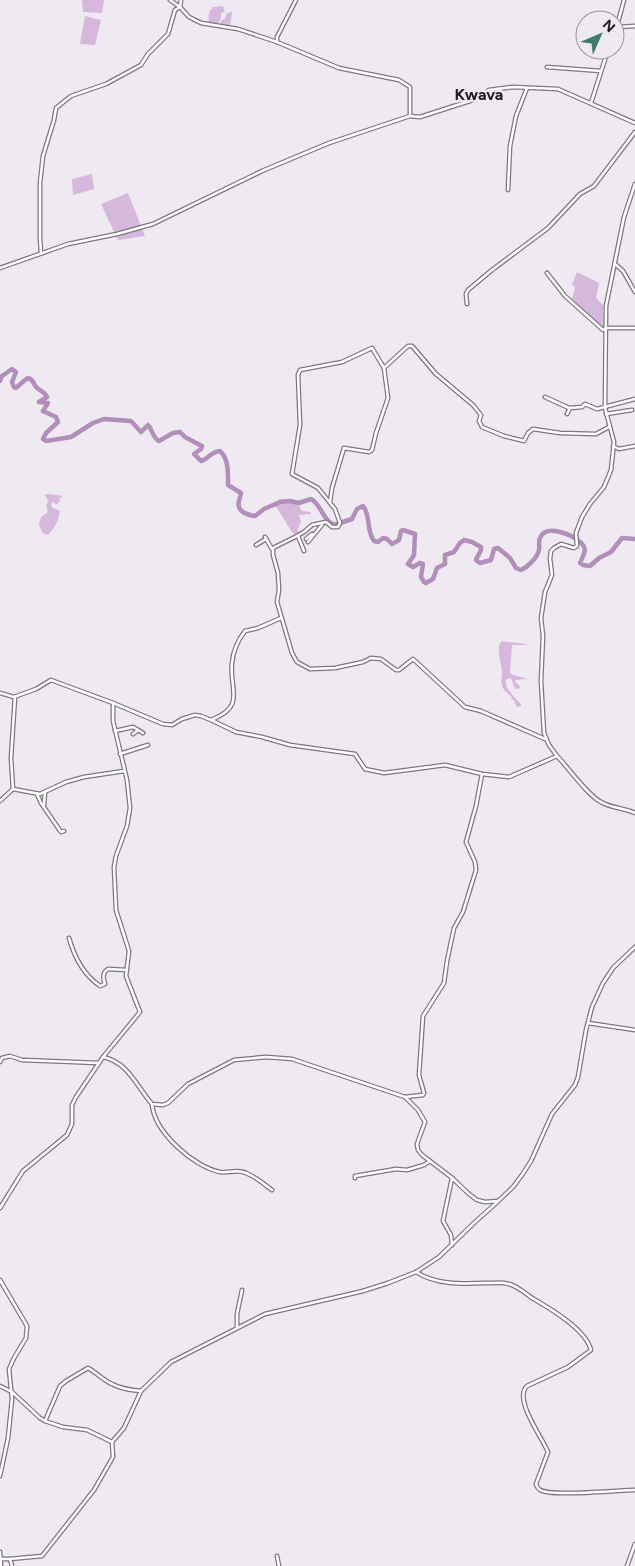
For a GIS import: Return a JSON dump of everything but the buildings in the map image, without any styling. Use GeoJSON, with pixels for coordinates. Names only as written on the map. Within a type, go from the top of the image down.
{"type":"FeatureCollection","features":[{"type":"Feature","properties":{"kind":"street"},"geometry":{"type":"LineString","coordinates":[[170,0],[189,17],[201,23],[238,29],[277,42],[339,68],[399,80],[410,87],[410,116]]}},
{"type":"Feature","properties":{"kind":"street"},"geometry":{"type":"LineString","coordinates":[[42,253],[40,238],[42,156],[56,108],[71,96],[106,84],[141,65],[148,54],[168,34],[175,10],[180,7],[181,0]]}},
{"type":"Feature","properties":{"kind":"street"},"geometry":{"type":"LineString","coordinates":[[277,42],[277,37],[296,0]]}},
{"type":"Feature","properties":{"kind":"street"},"geometry":{"type":"LineString","coordinates":[[591,103],[604,60]]}},
{"type":"Feature","properties":{"kind":"street"},"geometry":{"type":"LineString","coordinates":[[547,66],[600,72]]}},
{"type":"Feature","properties":{"kind":"street"},"geometry":{"type":"LineString","coordinates":[[0,268],[68,244],[117,234],[152,224],[262,171],[329,143],[410,116],[420,117],[434,113],[479,98],[489,90],[514,87],[558,90],[635,122]]}},
{"type":"Feature","properties":{"kind":"street"},"geometry":{"type":"LineString","coordinates":[[508,190],[510,146],[516,116],[527,88]]}},
{"type":"Feature","properties":{"kind":"street"},"geometry":{"type":"LineString","coordinates":[[467,304],[466,294],[468,290],[548,228],[580,194],[594,186],[635,132]]}},
{"type":"Feature","properties":{"kind":"street"},"geometry":{"type":"LineString","coordinates":[[635,184],[624,217],[606,306],[605,406],[613,446],[611,470],[604,487],[582,517],[576,533],[577,546],[574,548],[561,544],[551,551],[552,575],[545,592],[541,618],[543,636],[540,681],[545,739],[557,756],[593,797],[601,803],[635,813]]}},
{"type":"Feature","properties":{"kind":"street"},"geometry":{"type":"LineString","coordinates":[[615,264],[623,271],[635,292]]}},
{"type":"Feature","properties":{"kind":"street"},"geometry":{"type":"LineString","coordinates":[[547,273],[565,296],[603,330],[606,328],[635,328]]}},
{"type":"Feature","properties":{"kind":"street"},"geometry":{"type":"LineString","coordinates":[[384,368],[408,346],[412,346],[436,374],[473,405],[481,415],[482,427],[504,436],[524,441],[528,433],[533,429],[560,433],[596,434],[609,427]]}},
{"type":"Feature","properties":{"kind":"street"},"geometry":{"type":"LineString","coordinates":[[273,550],[273,548],[298,536],[312,525],[326,522],[332,527],[339,526],[340,523],[335,511],[318,488],[292,474],[300,425],[299,372],[300,370],[342,362],[372,348],[384,368],[388,398],[372,450],[369,452],[344,448],[332,488],[330,504]]}},
{"type":"Feature","properties":{"kind":"street"},"geometry":{"type":"LineString","coordinates":[[545,397],[570,408],[582,407],[585,404],[597,409],[635,399]]}},
{"type":"Feature","properties":{"kind":"street"},"geometry":{"type":"LineString","coordinates":[[566,414],[570,408]]}},
{"type":"Feature","properties":{"kind":"street"},"geometry":{"type":"LineString","coordinates":[[606,414],[632,410]]}},
{"type":"Feature","properties":{"kind":"street"},"geometry":{"type":"LineString","coordinates":[[613,446],[619,449],[635,446]]}},
{"type":"Feature","properties":{"kind":"street"},"geometry":{"type":"LineString","coordinates":[[307,540],[323,524]]}},
{"type":"Feature","properties":{"kind":"street"},"geometry":{"type":"LineString","coordinates":[[298,536],[304,551]]}},
{"type":"Feature","properties":{"kind":"street"},"geometry":{"type":"LineString","coordinates":[[256,545],[265,538],[273,550],[278,573],[279,590],[276,602],[292,653],[297,662],[310,669],[335,668],[363,662],[371,658],[381,659],[396,670],[399,670],[413,659],[466,707],[481,711],[545,739]]}},
{"type":"Feature","properties":{"kind":"street"},"geometry":{"type":"LineString","coordinates":[[212,720],[224,714],[231,706],[234,696],[232,664],[238,640],[245,631],[258,628],[281,618]]}},
{"type":"Feature","properties":{"kind":"street"},"geometry":{"type":"LineString","coordinates":[[0,693],[15,697],[51,680],[164,724],[172,725],[182,719],[195,715],[212,720],[236,732],[262,736],[290,745],[355,754],[366,769],[384,774],[440,765],[482,774],[509,777],[557,756]]}},
{"type":"Feature","properties":{"kind":"street"},"geometry":{"type":"LineString","coordinates":[[13,789],[11,758],[15,697]]}},
{"type":"Feature","properties":{"kind":"street"},"geometry":{"type":"LineString","coordinates":[[0,1208],[23,1171],[67,1135],[72,1124],[72,1105],[76,1097],[99,1063],[140,1012],[126,976],[129,951],[116,910],[114,875],[116,856],[127,826],[130,808],[127,780],[112,709],[113,703]]}},
{"type":"Feature","properties":{"kind":"street"},"geometry":{"type":"LineString","coordinates":[[116,731],[133,727],[143,733]]}},
{"type":"Feature","properties":{"kind":"street"},"geometry":{"type":"LineString","coordinates":[[133,734],[137,731]]}},
{"type":"Feature","properties":{"kind":"street"},"geometry":{"type":"LineString","coordinates":[[120,754],[134,752],[148,745]]}},
{"type":"Feature","properties":{"kind":"street"},"geometry":{"type":"LineString","coordinates":[[13,789],[37,794],[60,784],[84,777],[124,771]]}},
{"type":"Feature","properties":{"kind":"street"},"geometry":{"type":"LineString","coordinates":[[152,1104],[163,1105],[168,1103],[188,1084],[234,1060],[266,1057],[292,1059],[405,1097],[424,1094],[419,1075],[423,1016],[444,983],[454,928],[463,912],[476,870],[475,862],[466,842],[482,774]]}},
{"type":"Feature","properties":{"kind":"street"},"geometry":{"type":"LineString","coordinates":[[0,801],[13,789]]}},
{"type":"Feature","properties":{"kind":"street"},"geometry":{"type":"LineString","coordinates":[[44,806],[45,792]]}},
{"type":"Feature","properties":{"kind":"street"},"geometry":{"type":"LineString","coordinates":[[37,794],[61,832],[64,832]]}},
{"type":"Feature","properties":{"kind":"street"},"geometry":{"type":"LineString","coordinates":[[69,938],[78,961],[93,981],[100,986],[105,984],[103,976],[108,969],[127,970]]}},
{"type":"Feature","properties":{"kind":"street"},"geometry":{"type":"LineString","coordinates":[[0,1559],[40,1557],[44,1553],[94,1490],[113,1457],[112,1442],[124,1428],[141,1391],[171,1362],[265,1314],[363,1291],[388,1284],[416,1272],[439,1258],[513,1187],[531,1162],[552,1114],[575,1085],[592,1007],[602,983],[608,974],[635,947]]}},
{"type":"Feature","properties":{"kind":"street"},"geometry":{"type":"LineString","coordinates":[[588,1023],[635,1030]]}},
{"type":"Feature","properties":{"kind":"street"},"geometry":{"type":"LineString","coordinates":[[0,1062],[2,1058],[10,1056],[31,1061],[99,1063]]}},
{"type":"Feature","properties":{"kind":"street"},"geometry":{"type":"LineString","coordinates":[[103,1058],[112,1059],[126,1070],[152,1104],[153,1112],[162,1130],[170,1140],[193,1159],[203,1166],[219,1172],[245,1172],[272,1190]]}},
{"type":"Feature","properties":{"kind":"street"},"geometry":{"type":"LineString","coordinates":[[405,1097],[423,1117],[425,1122],[417,1144],[418,1150],[477,1200],[485,1202],[499,1200]]}},
{"type":"Feature","properties":{"kind":"street"},"geometry":{"type":"LineString","coordinates":[[355,1178],[355,1176],[375,1172],[396,1169],[407,1170],[424,1165],[430,1161]]}},
{"type":"Feature","properties":{"kind":"street"},"geometry":{"type":"LineString","coordinates":[[452,1178],[443,1221],[451,1235],[452,1245]]}},
{"type":"Feature","properties":{"kind":"street"},"geometry":{"type":"LineString","coordinates":[[416,1272],[424,1277],[435,1280],[464,1284],[509,1284],[574,1326],[589,1343],[591,1350],[568,1367],[527,1386],[523,1390],[522,1395],[525,1408],[548,1452],[536,1484],[541,1491],[559,1493],[635,1490]]}},
{"type":"Feature","properties":{"kind":"street"},"geometry":{"type":"LineString","coordinates":[[0,1280],[27,1326],[26,1338],[9,1369],[12,1392],[9,1425],[0,1476]]}},
{"type":"Feature","properties":{"kind":"street"},"geometry":{"type":"LineString","coordinates":[[237,1328],[237,1314],[242,1290]]}},
{"type":"Feature","properties":{"kind":"street"},"geometry":{"type":"LineString","coordinates":[[45,1422],[60,1386],[88,1368],[110,1384],[141,1391]]}},
{"type":"Feature","properties":{"kind":"street"},"geometry":{"type":"LineString","coordinates":[[0,1386],[12,1392],[45,1422],[87,1430],[112,1442]]}},
{"type":"Feature","properties":{"kind":"street"},"geometry":{"type":"LineString","coordinates":[[627,1566],[635,1544]]}},
{"type":"Feature","properties":{"kind":"street"},"geometry":{"type":"LineString","coordinates":[[0,1552],[1,1566]]}},
{"type":"Feature","properties":{"kind":"street"},"geometry":{"type":"LineString","coordinates":[[277,1556],[279,1566]]}},
{"type":"Feature","properties":{"kind":"street"},"geometry":{"type":"LineString","coordinates":[[10,1559],[12,1566]]}},
{"type":"Feature","properties":{"kind":"shaded area"},"geometry":{"type":"Polygon","coordinates":[[[82,0],[104,0],[102,13],[83,12],[82,0]]]}},
{"type":"Feature","properties":{"kind":"shaded area"},"geometry":{"type":"Polygon","coordinates":[[[223,6],[225,12],[221,13],[218,24],[220,24],[222,19],[224,20],[227,13],[232,12],[230,27],[206,23],[209,20],[208,14],[210,15],[209,12],[213,7],[223,6]]]}},
{"type":"Feature","properties":{"kind":"shaded area"},"geometry":{"type":"Polygon","coordinates":[[[85,16],[101,20],[95,45],[80,44],[85,16]]]}},
{"type":"Feature","properties":{"kind":"shaded area"},"geometry":{"type":"Polygon","coordinates":[[[92,174],[94,189],[73,195],[72,179],[92,174]]]}},
{"type":"Feature","properties":{"kind":"shaded area"},"geometry":{"type":"Polygon","coordinates":[[[128,193],[145,236],[118,240],[101,204],[128,193]]]}},
{"type":"Feature","properties":{"kind":"shaded area"},"geometry":{"type":"Polygon","coordinates":[[[577,272],[599,283],[596,298],[603,305],[604,328],[572,299],[575,287],[572,285],[577,272]]]}},
{"type":"Feature","properties":{"kind":"shaded area"},"geometry":{"type":"Polygon","coordinates":[[[44,495],[63,496],[59,499],[61,502],[58,501],[59,503],[56,504],[52,502],[51,507],[60,511],[59,518],[52,531],[47,535],[42,532],[39,525],[41,517],[48,512],[46,505],[48,502],[44,495]]]}},
{"type":"Feature","properties":{"kind":"shaded area"},"geometry":{"type":"Polygon","coordinates":[[[279,499],[297,503],[302,511],[311,512],[311,514],[299,515],[301,522],[297,530],[300,533],[296,535],[292,532],[275,505],[279,499]]]}},
{"type":"Feature","properties":{"kind":"shaded area"},"geometry":{"type":"Polygon","coordinates":[[[502,641],[528,645],[512,645],[510,673],[528,679],[515,680],[520,688],[515,689],[511,678],[506,679],[508,689],[521,704],[519,707],[516,706],[514,700],[511,699],[512,697],[503,688],[499,652],[499,645],[502,641]]]}},
{"type":"Feature","properties":{"kind":"waterway"},"geometry":{"type":"LineString","coordinates":[[0,381],[2,376],[12,369],[16,372],[12,382],[14,387],[16,388],[28,378],[46,395],[47,397],[39,402],[48,403],[43,411],[56,417],[58,422],[46,433],[43,439],[46,441],[71,437],[93,423],[104,419],[131,421],[141,432],[148,425],[155,438],[159,441],[173,433],[180,432],[185,437],[202,446],[194,454],[201,461],[220,451],[226,462],[228,485],[241,493],[239,508],[249,515],[255,516],[264,509],[280,502],[290,501],[299,503],[311,499],[318,505],[327,520],[334,525],[352,519],[357,509],[363,506],[374,541],[378,542],[383,538],[392,544],[399,540],[403,530],[415,534],[414,555],[408,564],[413,567],[420,563],[423,564],[421,577],[426,583],[433,579],[437,568],[445,564],[445,555],[454,552],[464,540],[481,547],[476,560],[480,563],[491,560],[494,549],[498,548],[510,558],[516,568],[521,570],[536,556],[539,550],[540,538],[548,531],[571,536],[580,542],[585,550],[580,563],[590,566],[599,558],[611,552],[622,538],[635,539]]}},
{"type":"Feature","properties":{"kind":"district","name":"Kwava"},"geometry":{"type":"Point","coordinates":[479,94]}}]}
